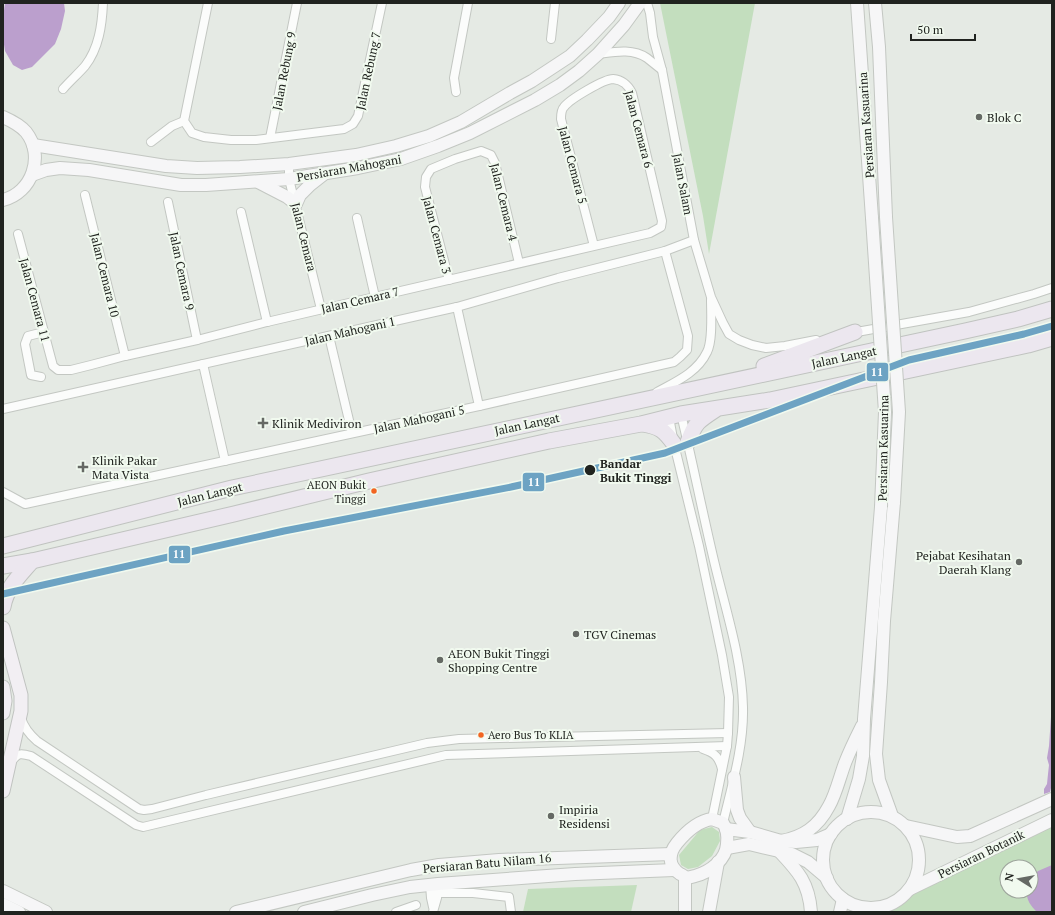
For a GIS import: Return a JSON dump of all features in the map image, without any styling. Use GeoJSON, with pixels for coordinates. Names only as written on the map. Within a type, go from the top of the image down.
{"type":"FeatureCollection","features":[{"type":"Feature","properties":{"kind":"highway","name":"Jalan Langat"},"geometry":{"type":"LineString","coordinates":[[3,546],[232,488],[877,350],[1018,319],[1052,309]]}},
{"type":"Feature","properties":{"kind":"highway"},"geometry":{"type":"LineString","coordinates":[[736,380],[754,370],[855,332]]}},
{"type":"Feature","properties":{"kind":"highway","name":"Jalan Langat"},"geometry":{"type":"LineString","coordinates":[[3,566],[32,561],[234,514],[376,479],[549,441],[641,424],[674,412],[718,409],[770,400],[1015,348],[1052,338]]}},
{"type":"Feature","properties":{"kind":"highway"},"geometry":{"type":"LineString","coordinates":[[674,412],[675,402],[683,399],[849,366],[877,350]]}},
{"type":"Feature","properties":{"kind":"highway"},"geometry":{"type":"LineString","coordinates":[[562,417],[590,418],[658,404],[666,404],[674,412]]}},
{"type":"Feature","properties":{"kind":"highway"},"geometry":{"type":"LineString","coordinates":[[641,424],[655,426],[662,429],[668,435],[681,443],[698,422],[718,409]]}},
{"type":"Feature","properties":{"kind":"highway"},"geometry":{"type":"LineString","coordinates":[[3,534],[37,538]]}},
{"type":"Feature","properties":{"kind":"highway"},"geometry":{"type":"LineString","coordinates":[[3,606],[11,586],[32,561]]}},
{"type":"Feature","properties":{"kind":"main road","name":"Persiaran Mahogani"},"geometry":{"type":"LineString","coordinates":[[33,145],[174,166],[198,168],[289,164],[356,155],[396,146],[429,136],[461,122],[570,56],[609,17],[619,3]]}},
{"type":"Feature","properties":{"kind":"main road","name":"Persiaran Mahogani"},"geometry":{"type":"LineString","coordinates":[[32,175],[46,170],[60,168],[89,170],[181,185],[206,185],[325,174],[401,159],[470,133],[535,100],[560,85],[598,54],[624,25],[640,3]]}},
{"type":"Feature","properties":{"kind":"main road","name":"Persiaran Kasuarina"},"geometry":{"type":"LineString","coordinates":[[847,819],[859,779],[863,756],[864,719],[881,507],[885,412],[856,3]]}},
{"type":"Feature","properties":{"kind":"main road","name":"Persiaran Kasuarina"},"geometry":{"type":"LineString","coordinates":[[875,3],[879,47],[886,218],[899,412],[876,754],[879,780],[892,816]]}},
{"type":"Feature","properties":{"kind":"main road"},"geometry":{"type":"LineString","coordinates":[[3,117],[16,123],[26,132],[33,145],[35,160],[32,175],[26,185],[18,193],[8,199],[3,200]]}},
{"type":"Feature","properties":{"kind":"main road"},"geometry":{"type":"LineString","coordinates":[[257,181],[287,197],[296,204],[300,195],[310,185],[325,174]]}},
{"type":"Feature","properties":{"kind":"main road"},"geometry":{"type":"LineString","coordinates":[[3,628],[21,695],[21,711],[3,791]]}},
{"type":"Feature","properties":{"kind":"main road"},"geometry":{"type":"LineString","coordinates":[[3,687],[5,701],[3,713]]}},
{"type":"Feature","properties":{"kind":"main road"},"geometry":{"type":"LineString","coordinates":[[780,846],[812,828],[830,806],[864,719]]}},
{"type":"Feature","properties":{"kind":"main road"},"geometry":{"type":"LineString","coordinates":[[734,777],[737,810],[740,818],[750,832]]}},
{"type":"Feature","properties":{"kind":"main road","name":"Persiaran Botanik"},"geometry":{"type":"LineString","coordinates":[[906,826],[956,837],[970,836],[1052,799]]}},
{"type":"Feature","properties":{"kind":"main road"},"geometry":{"type":"LineString","coordinates":[[877,812],[892,816],[906,826],[914,837],[918,850],[919,864],[916,877],[910,889],[904,895],[897,901],[879,910],[855,906],[843,899],[831,886],[827,878],[824,867],[826,844],[831,834],[847,819],[861,813],[877,812]]}},
{"type":"Feature","properties":{"kind":"main road"},"geometry":{"type":"LineString","coordinates":[[720,824],[728,837],[725,853],[718,862],[706,872],[692,877],[685,877],[674,870],[670,863],[671,854],[676,843],[704,820],[720,824],[750,832],[780,846],[792,854],[802,858],[827,878]]}},
{"type":"Feature","properties":{"kind":"main road","name":"Persiaran Botanik"},"geometry":{"type":"LineString","coordinates":[[910,889],[1052,820]]}},
{"type":"Feature","properties":{"kind":"main road"},"geometry":{"type":"LineString","coordinates":[[727,848],[749,844],[780,846],[796,842],[817,840],[831,834]]}},
{"type":"Feature","properties":{"kind":"main road"},"geometry":{"type":"LineString","coordinates":[[780,846],[804,881],[810,901],[811,912]]}},
{"type":"Feature","properties":{"kind":"main road","name":"Persiaran Batu Nilam 16"},"geometry":{"type":"LineString","coordinates":[[236,912],[411,870],[439,865],[555,858],[671,854]]}},
{"type":"Feature","properties":{"kind":"main road"},"geometry":{"type":"LineString","coordinates":[[708,912],[718,862]]}},
{"type":"Feature","properties":{"kind":"main road","name":"Persiaran Batu Nilam 16"},"geometry":{"type":"LineString","coordinates":[[304,912],[410,887],[435,887],[575,874],[674,870]]}},
{"type":"Feature","properties":{"kind":"main road"},"geometry":{"type":"LineString","coordinates":[[685,877],[685,912]]}},
{"type":"Feature","properties":{"kind":"main road"},"geometry":{"type":"LineString","coordinates":[[3,891],[46,912]]}},
{"type":"Feature","properties":{"kind":"main road"},"geometry":{"type":"LineString","coordinates":[[840,912],[843,899]]}},
{"type":"Feature","properties":{"kind":"main road"},"geometry":{"type":"LineString","coordinates":[[3,904],[19,912]]}},
{"type":"Feature","properties":{"kind":"street"},"geometry":{"type":"LineString","coordinates":[[63,89],[86,65],[96,46],[102,24],[103,3]]}},
{"type":"Feature","properties":{"kind":"street"},"geometry":{"type":"LineString","coordinates":[[152,142],[172,126],[184,121],[208,3]]}},
{"type":"Feature","properties":{"kind":"street","name":"Jalan Rebung 9"},"geometry":{"type":"LineString","coordinates":[[270,138],[297,3]]}},
{"type":"Feature","properties":{"kind":"street","name":"Jalan Rebung 7"},"geometry":{"type":"LineString","coordinates":[[184,121],[192,133],[204,137],[231,140],[270,138],[344,129],[353,124],[358,116],[382,3]]}},
{"type":"Feature","properties":{"kind":"street"},"geometry":{"type":"LineString","coordinates":[[456,92],[454,78],[468,3]]}},
{"type":"Feature","properties":{"kind":"street"},"geometry":{"type":"LineString","coordinates":[[551,39],[555,3]]}},
{"type":"Feature","properties":{"kind":"street","name":"Jalan Salam"},"geometry":{"type":"LineString","coordinates":[[646,3],[650,13],[653,37],[662,70],[694,240],[711,297]]}},
{"type":"Feature","properties":{"kind":"street"},"geometry":{"type":"LineString","coordinates":[[598,54],[620,51],[634,52],[646,57],[662,70]]}},
{"type":"Feature","properties":{"kind":"street","name":"Jalan Cemara 6"},"geometry":{"type":"LineString","coordinates":[[582,92],[611,79],[621,81],[628,85],[632,93],[662,221]]}},
{"type":"Feature","properties":{"kind":"street","name":"Jalan Cemara 5"},"geometry":{"type":"LineString","coordinates":[[582,92],[564,107],[561,114],[561,119],[594,246]]}},
{"type":"Feature","properties":{"kind":"street","name":"Jalan Cemara 4"},"geometry":{"type":"LineString","coordinates":[[456,159],[481,151],[491,155],[495,162],[519,263]]}},
{"type":"Feature","properties":{"kind":"street","name":"Jalan Cemara 3"},"geometry":{"type":"LineString","coordinates":[[449,280],[424,187],[426,177],[431,169],[456,159]]}},
{"type":"Feature","properties":{"kind":"street","name":"Jalan Cemara"},"geometry":{"type":"LineString","coordinates":[[289,164],[290,178],[321,309]]}},
{"type":"Feature","properties":{"kind":"street","name":"Jalan Cemara 10"},"geometry":{"type":"LineString","coordinates":[[85,195],[125,356]]}},
{"type":"Feature","properties":{"kind":"street","name":"Jalan Cemara 9"},"geometry":{"type":"LineString","coordinates":[[168,202],[197,340]]}},
{"type":"Feature","properties":{"kind":"street"},"geometry":{"type":"LineString","coordinates":[[241,212],[267,322]]}},
{"type":"Feature","properties":{"kind":"street"},"geometry":{"type":"LineString","coordinates":[[357,218],[375,297]]}},
{"type":"Feature","properties":{"kind":"street","name":"Jalan Cemara 7"},"geometry":{"type":"LineString","coordinates":[[53,366],[58,370],[71,370],[321,309],[650,233],[661,227],[662,221]]}},
{"type":"Feature","properties":{"kind":"street","name":"Jalan Cemara 11"},"geometry":{"type":"LineString","coordinates":[[18,234],[53,366]]}},
{"type":"Feature","properties":{"kind":"street","name":"Jalan Mahogani 1"},"geometry":{"type":"LineString","coordinates":[[3,409],[456,307],[558,278],[665,251],[694,240]]}},
{"type":"Feature","properties":{"kind":"street","name":"Jalan Mahogani 5"},"geometry":{"type":"LineString","coordinates":[[3,492],[25,504],[352,434],[674,362],[687,350],[688,336],[665,251]]}},
{"type":"Feature","properties":{"kind":"street"},"geometry":{"type":"LineString","coordinates":[[711,297],[730,334],[739,340],[766,348],[785,346],[969,312],[1052,288]]}},
{"type":"Feature","properties":{"kind":"street"},"geometry":{"type":"LineString","coordinates":[[636,401],[652,395],[684,377],[700,364],[708,352],[711,334],[711,297]]}},
{"type":"Feature","properties":{"kind":"street"},"geometry":{"type":"LineString","coordinates":[[456,307],[479,406]]}},
{"type":"Feature","properties":{"kind":"street"},"geometry":{"type":"LineString","coordinates":[[41,377],[31,375],[25,344],[28,336],[44,332]]}},
{"type":"Feature","properties":{"kind":"street"},"geometry":{"type":"LineString","coordinates":[[329,336],[352,434]]}},
{"type":"Feature","properties":{"kind":"street"},"geometry":{"type":"LineString","coordinates":[[203,364],[224,461]]}},
{"type":"Feature","properties":{"kind":"street"},"geometry":{"type":"LineString","coordinates":[[674,412],[729,697],[727,746],[722,770],[720,824]]}},
{"type":"Feature","properties":{"kind":"street"},"geometry":{"type":"LineString","coordinates":[[674,412],[681,443],[702,510],[738,658],[743,706],[741,741],[734,777],[720,824]]}},
{"type":"Feature","properties":{"kind":"street"},"geometry":{"type":"LineString","coordinates":[[21,711],[21,719],[24,727],[37,741],[144,810],[427,743],[459,739],[728,733]]}},
{"type":"Feature","properties":{"kind":"street"},"geometry":{"type":"LineString","coordinates":[[608,736],[608,750]]}},
{"type":"Feature","properties":{"kind":"street"},"geometry":{"type":"LineString","coordinates":[[459,739],[460,754]]}},
{"type":"Feature","properties":{"kind":"street"},"geometry":{"type":"LineString","coordinates":[[9,764],[16,756],[22,754],[31,756],[136,825],[143,827],[440,756],[460,754],[727,746]]}},
{"type":"Feature","properties":{"kind":"street"},"geometry":{"type":"LineString","coordinates":[[698,747],[711,752],[719,760],[722,770]]}},
{"type":"Feature","properties":{"kind":"street"},"geometry":{"type":"LineString","coordinates":[[433,910],[431,898],[435,887],[473,894],[509,897],[511,912]]}},
{"type":"Feature","properties":{"kind":"street"},"geometry":{"type":"LineString","coordinates":[[396,912],[416,905]]}},
{"type":"Feature","properties":{"kind":"green space"},"geometry":{"type":"Polygon","coordinates":[[[660,3],[755,3],[709,254],[703,216],[660,3]]]}},
{"type":"Feature","properties":{"kind":"green space"},"geometry":{"type":"Polygon","coordinates":[[[1052,825],[1052,912],[880,912],[883,909],[1052,825]]]}},
{"type":"Feature","properties":{"kind":"green space"},"geometry":{"type":"Polygon","coordinates":[[[712,827],[719,832],[720,841],[712,856],[698,867],[688,869],[681,865],[679,855],[700,830],[712,827]]]}},
{"type":"Feature","properties":{"kind":"green space"},"geometry":{"type":"Polygon","coordinates":[[[637,885],[631,912],[523,912],[528,889],[637,885]]]}},
{"type":"Feature","properties":{"kind":"shaded area"},"geometry":{"type":"Polygon","coordinates":[[[5,3],[64,3],[65,11],[61,29],[55,44],[32,67],[22,70],[13,65],[5,51],[3,38],[3,18],[5,3]]]}},
{"type":"Feature","properties":{"kind":"shaded area"},"geometry":{"type":"Polygon","coordinates":[[[1052,702],[1052,784],[1050,792],[1044,794],[1044,789],[1047,784],[1049,765],[1047,758],[1052,702]]]}},
{"type":"Feature","properties":{"kind":"shaded area"},"geometry":{"type":"Polygon","coordinates":[[[1052,865],[1052,912],[1037,912],[1028,899],[1039,899],[1039,871],[1052,865]]]}},
{"type":"Feature","properties":{"kind":"rail line","name":"11"},"geometry":{"type":"LineString","coordinates":[[3,594],[284,531],[511,487],[665,453],[909,360],[1024,334],[1052,326]]}},
{"type":"Feature","properties":{"kind":"place","name":"Blok C"},"geometry":{"type":"Point","coordinates":[979,117]}},
{"type":"Feature","properties":{"kind":"place","name":"Klinik Mediviron"},"geometry":{"type":"Point","coordinates":[263,423]}},
{"type":"Feature","properties":{"kind":"place","name":"Klinik Pakar Mata Vista"},"geometry":{"type":"Point","coordinates":[83,467]}},
{"type":"Feature","properties":{"kind":"place","name":"Bandar Bukit Tinggi"},"geometry":{"type":"Point","coordinates":[590,470]}},
{"type":"Feature","properties":{"kind":"place","name":"AEON Bukit Tinggi"},"geometry":{"type":"Point","coordinates":[374,491]}},
{"type":"Feature","properties":{"kind":"place","name":"Pejabat Kesihatan Daerah Klang"},"geometry":{"type":"Point","coordinates":[1019,562]}},
{"type":"Feature","properties":{"kind":"place","name":"TGV Cinemas"},"geometry":{"type":"Point","coordinates":[576,634]}},
{"type":"Feature","properties":{"kind":"place","name":"AEON Bukit Tinggi Shopping Centre"},"geometry":{"type":"Point","coordinates":[440,660]}},
{"type":"Feature","properties":{"kind":"place","name":"Aero Bus To KLIA"},"geometry":{"type":"Point","coordinates":[481,735]}},
{"type":"Feature","properties":{"kind":"place","name":"Impiria Residensi"},"geometry":{"type":"Point","coordinates":[551,816]}}]}
